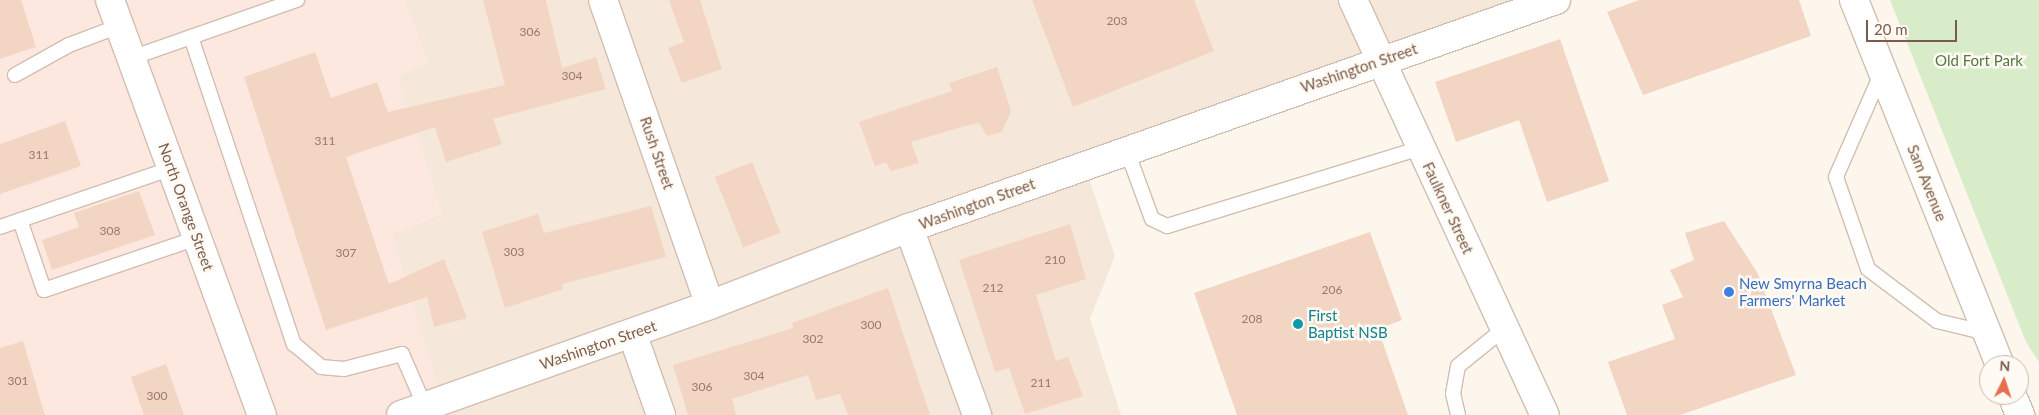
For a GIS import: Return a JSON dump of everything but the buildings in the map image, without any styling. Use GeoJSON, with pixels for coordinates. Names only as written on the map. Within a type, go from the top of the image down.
{"type":"FeatureCollection","features":[{"type":"Feature","properties":{"kind":"street","name":"North Orange Street"},"geometry":{"type":"LineString","coordinates":[[110,0],[262,415]]}},
{"type":"Feature","properties":{"kind":"street","name":"Rush Street"},"geometry":{"type":"LineString","coordinates":[[604,0],[710,305]]}},
{"type":"Feature","properties":{"kind":"street","name":"Faulkner Street"},"geometry":{"type":"LineString","coordinates":[[1353,0],[1545,415]]}},
{"type":"Feature","properties":{"kind":"street","name":"Washington Street"},"geometry":{"type":"LineString","coordinates":[[413,411],[710,305],[909,228],[1556,0]]}},
{"type":"Feature","properties":{"kind":"street","name":"Sam Avenue"},"geometry":{"type":"LineString","coordinates":[[1854,0],[1996,355]]}},
{"type":"Feature","properties":{"kind":"street"},"geometry":{"type":"LineString","coordinates":[[909,228],[976,415]]}},
{"type":"Feature","properties":{"kind":"street"},"geometry":{"type":"LineString","coordinates":[[632,333],[660,415]]}},
{"type":"Feature","properties":{"kind":"lane"},"geometry":{"type":"LineString","coordinates":[[131,58],[297,0]]}},
{"type":"Feature","properties":{"kind":"lane"},"geometry":{"type":"LineString","coordinates":[[15,75],[69,45],[120,26]]}},
{"type":"Feature","properties":{"kind":"lane"},"geometry":{"type":"LineString","coordinates":[[191,37],[294,344],[321,367],[336,369],[402,354],[413,411]]}},
{"type":"Feature","properties":{"kind":"lane"},"geometry":{"type":"LineString","coordinates":[[1882,71],[1836,177],[1868,268],[1937,321],[1987,333]]}},
{"type":"Feature","properties":{"kind":"lane"},"geometry":{"type":"LineString","coordinates":[[1127,151],[1152,219],[1167,226],[1420,148]]}},
{"type":"Feature","properties":{"kind":"lane"},"geometry":{"type":"LineString","coordinates":[[0,227],[172,168]]}},
{"type":"Feature","properties":{"kind":"lane"},"geometry":{"type":"LineString","coordinates":[[20,220],[44,290],[197,238]]}},
{"type":"Feature","properties":{"kind":"lane"},"geometry":{"type":"LineString","coordinates":[[1458,415],[1453,394],[1458,366],[1505,328]]}},
{"type":"Feature","properties":{"kind":"shaded area"},"geometry":{"type":"Polygon","coordinates":[[[0,0],[404,0],[428,63],[398,76],[442,214],[392,234],[442,400],[428,415],[0,415],[0,0]]]}},
{"type":"Feature","properties":{"kind":"shaded area"},"geometry":{"type":"Polygon","coordinates":[[[404,0],[1556,0],[1085,166],[1115,256],[1090,319],[1121,415],[428,415],[392,233],[442,214],[397,76],[428,63],[404,0]]]}},
{"type":"Feature","properties":{"kind":"green space","name":"Old Fort Park"},"geometry":{"type":"Polygon","coordinates":[[[1890,0],[2039,0],[2039,362],[2026,342],[1890,0]]]}},
{"type":"Feature","properties":{"kind":"place","name":"New Smyrna Beach Farmers' Market"},"geometry":{"type":"Point","coordinates":[1729,292]}},
{"type":"Feature","properties":{"kind":"place","name":"First Baptist NSB"},"geometry":{"type":"Point","coordinates":[1298,324]}}]}
